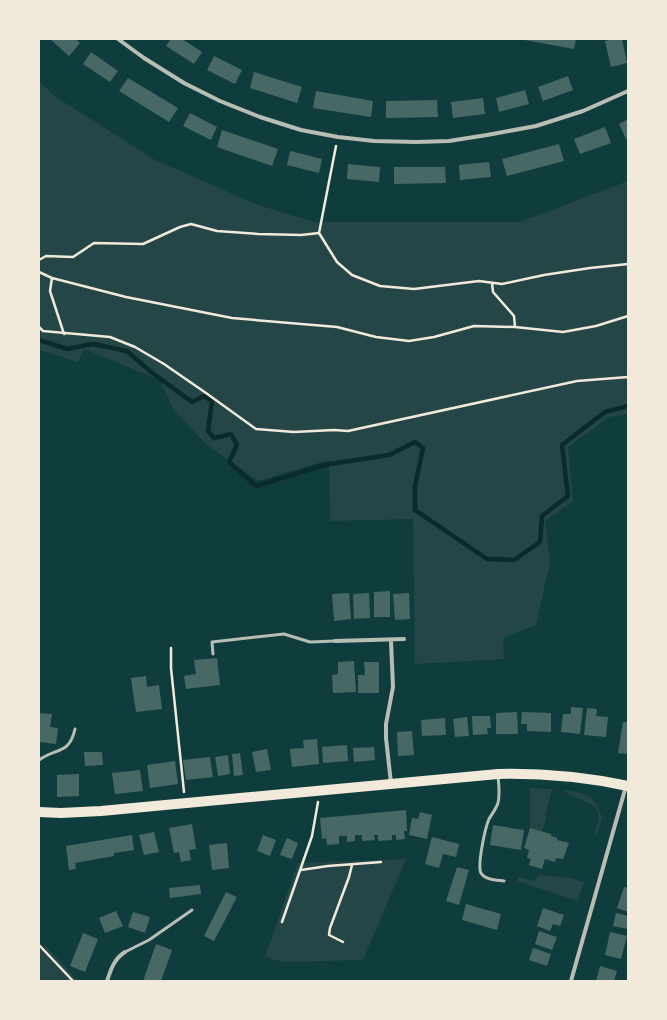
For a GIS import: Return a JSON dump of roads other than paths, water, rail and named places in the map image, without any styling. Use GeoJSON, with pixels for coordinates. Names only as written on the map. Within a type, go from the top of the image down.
{"type":"FeatureCollection","features":[{"type":"Feature","properties":{"kind":"main road"},"geometry":{"type":"LineString","coordinates":[[39,812],[77,812],[498,774],[526,773],[570,776],[627,786]]}},
{"type":"Feature","properties":{"kind":"street"},"geometry":{"type":"LineString","coordinates":[[118,39],[144,58],[184,83],[220,101],[260,117],[301,130],[338,138],[374,141],[422,142],[449,141],[487,135],[536,126],[583,111],[628,91]]}},
{"type":"Feature","properties":{"kind":"street"},"geometry":{"type":"LineString","coordinates":[[335,641],[391,641],[404,639]]}},
{"type":"Feature","properties":{"kind":"street"},"geometry":{"type":"LineString","coordinates":[[391,641],[393,687],[386,724],[391,783]]}},
{"type":"Feature","properties":{"kind":"street"},"geometry":{"type":"LineString","coordinates":[[571,981],[627,786]]}},
{"type":"Feature","properties":{"kind":"street"},"geometry":{"type":"LineString","coordinates":[[107,981],[113,965],[119,956],[125,952]]}},
{"type":"Feature","properties":{"kind":"lane"},"geometry":{"type":"LineString","coordinates":[[213,654],[212,642],[284,634],[310,642],[335,641]]}},
{"type":"Feature","properties":{"kind":"lane"},"geometry":{"type":"LineString","coordinates":[[39,760],[46,755],[64,748],[70,743],[75,730]]}},
{"type":"Feature","properties":{"kind":"lane"},"geometry":{"type":"LineString","coordinates":[[498,774],[498,802],[495,810],[488,820],[484,834],[480,868],[482,874],[487,878],[504,881]]}},
{"type":"Feature","properties":{"kind":"lane"},"geometry":{"type":"LineString","coordinates":[[125,952],[149,940],[192,910]]}},
{"type":"Feature","properties":{"kind":"waterway"},"geometry":{"type":"LineString","coordinates":[[39,340],[67,349],[93,344],[127,351],[151,372],[192,402],[204,396],[212,401],[208,431],[214,438],[231,434],[237,445],[229,462],[256,486],[324,465],[389,455],[415,442],[423,448],[415,486],[415,510],[487,559],[514,560],[540,542],[542,516],[568,496],[562,445],[605,412],[628,406]]}}]}
